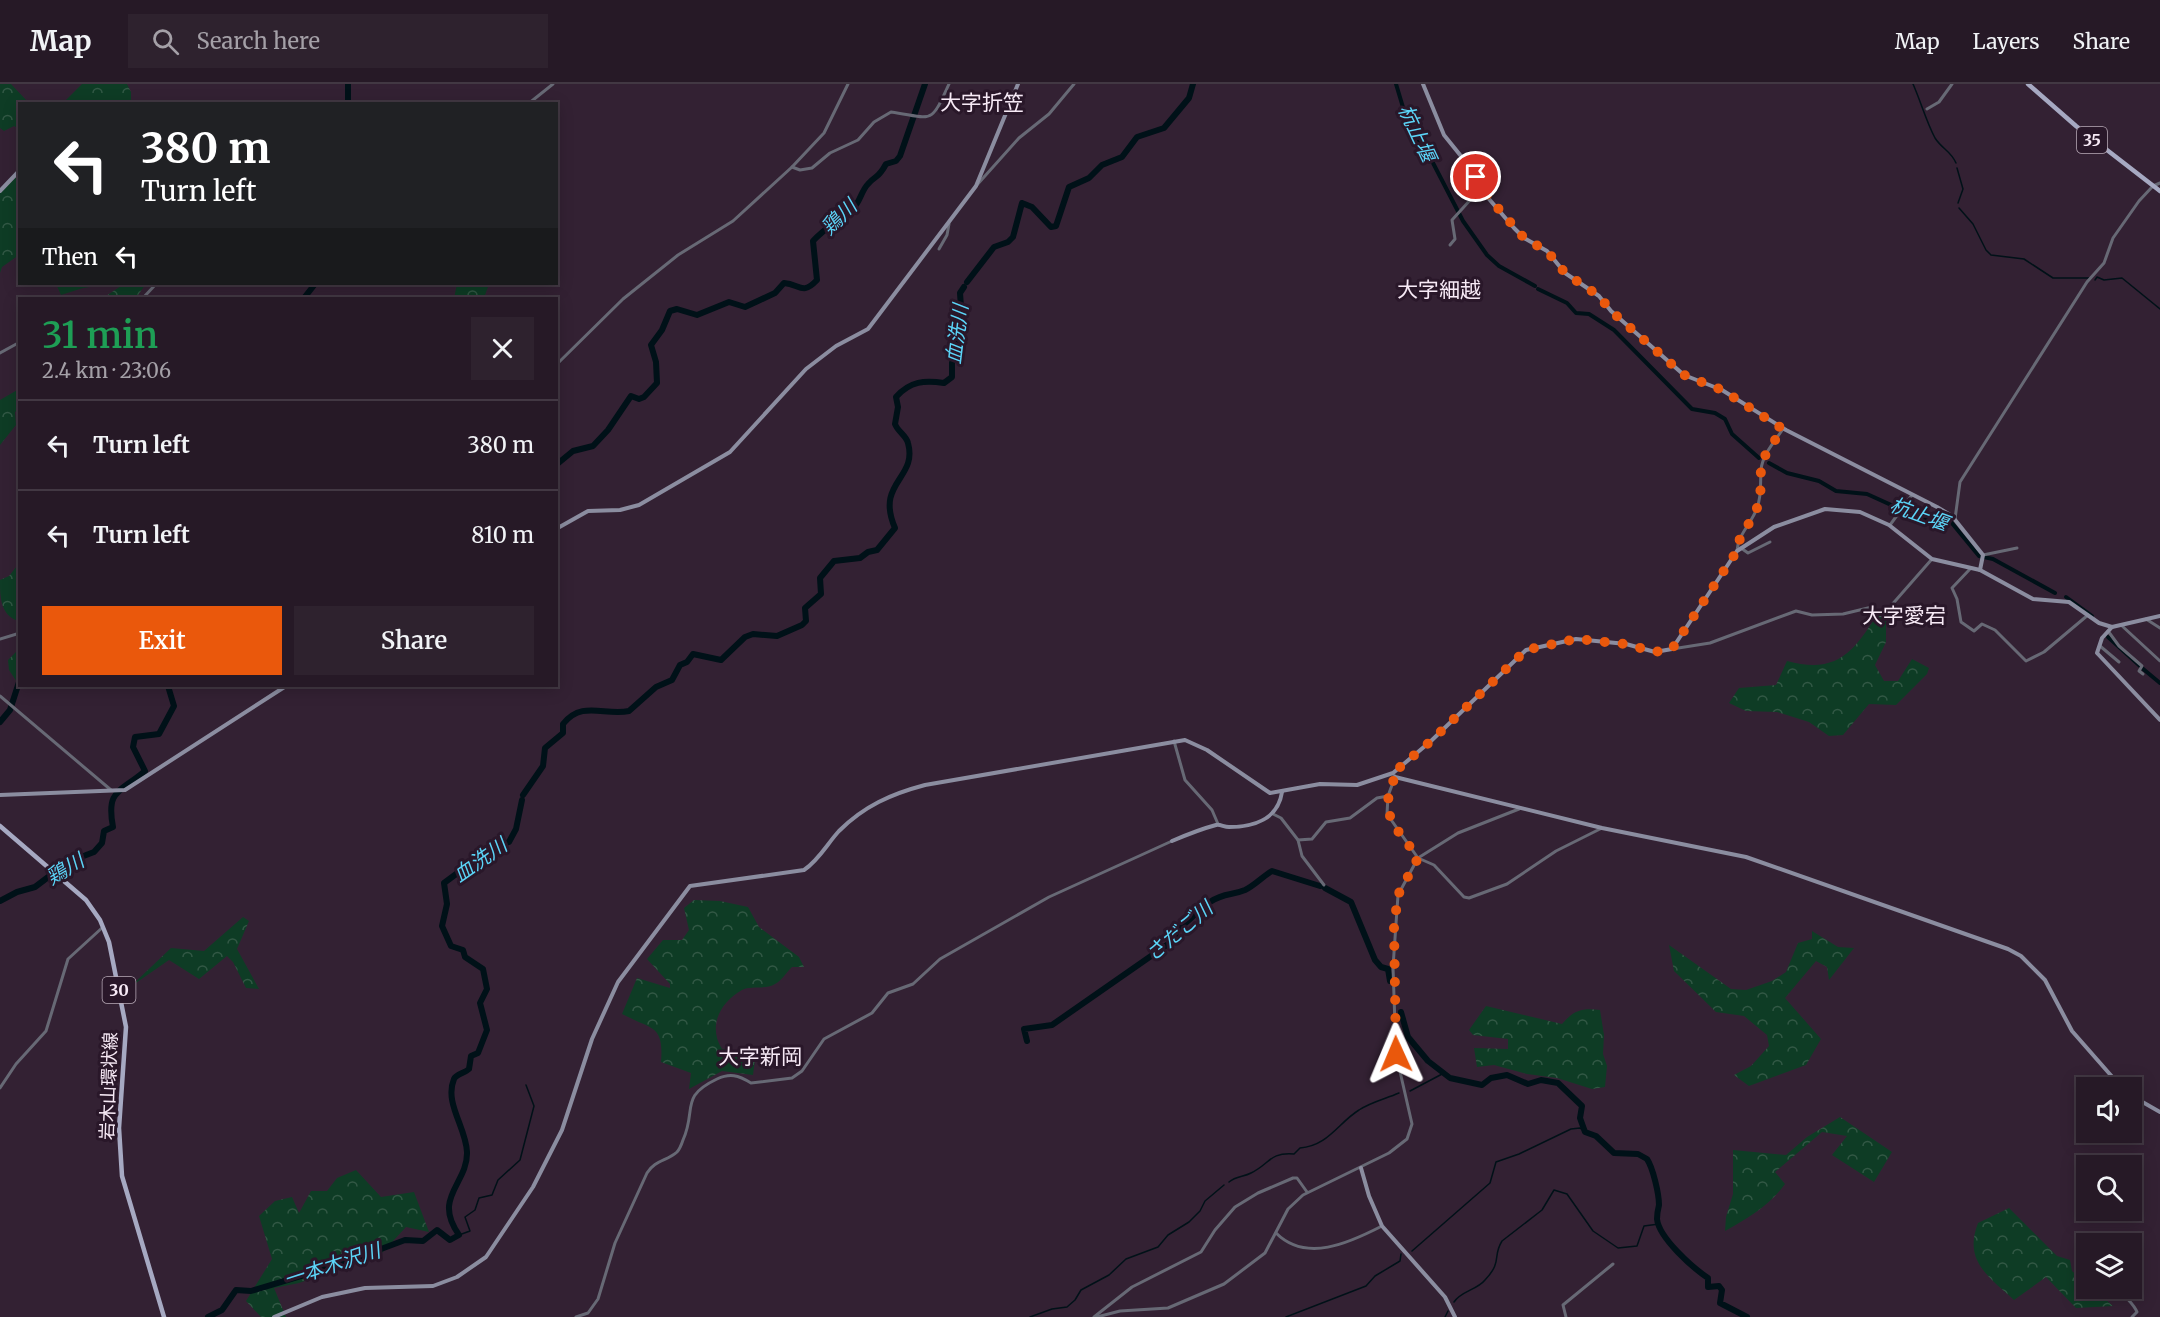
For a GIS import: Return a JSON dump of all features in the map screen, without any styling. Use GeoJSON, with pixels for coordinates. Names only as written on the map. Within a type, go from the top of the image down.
{"type":"FeatureCollection","features":[{"type":"Feature","properties":{"kind":"main road","name":"35"},"geometry":{"type":"LineString","coordinates":[[2028,84],[2076,126],[2160,191]]}},
{"type":"Feature","properties":{"kind":"main road","name":"岩木山環状線"},"geometry":{"type":"LineString","coordinates":[[0,826],[65,881],[96,911],[104,926],[126,1027],[119,1128],[122,1176],[164,1317]]}},
{"type":"Feature","properties":{"kind":"street"},"geometry":{"type":"LineString","coordinates":[[530,102],[553,84]]}},
{"type":"Feature","properties":{"kind":"street"},"geometry":{"type":"LineString","coordinates":[[558,364],[623,299],[678,255],[733,221],[792,167],[824,133],[848,84]]}},
{"type":"Feature","properties":{"kind":"street"},"geometry":{"type":"LineString","coordinates":[[792,167],[800,170],[812,168],[830,153],[858,140],[874,122],[891,112],[922,119],[936,112],[950,84]]}},
{"type":"Feature","properties":{"kind":"street"},"geometry":{"type":"LineString","coordinates":[[976,186],[1018,84]]}},
{"type":"Feature","properties":{"kind":"street"},"geometry":{"type":"LineString","coordinates":[[558,528],[588,511],[620,510],[639,505],[730,452],[806,369],[836,346],[868,329],[976,186],[1019,138],[1049,114],[1074,84]]}},
{"type":"Feature","properties":{"kind":"street"},"geometry":{"type":"LineString","coordinates":[[1423,84],[1441,128],[1482,187],[1524,238],[1547,251],[1565,273],[1599,296],[1611,311],[1684,375],[1722,390],[1783,429],[1937,507],[1955,520],[1983,557]]}},
{"type":"Feature","properties":{"kind":"street"},"geometry":{"type":"LineString","coordinates":[[1927,109],[1939,102],[1952,84]]}},
{"type":"Feature","properties":{"kind":"street"},"geometry":{"type":"LineString","coordinates":[[0,191],[18,172]]}},
{"type":"Feature","properties":{"kind":"street"},"geometry":{"type":"LineString","coordinates":[[1955,520],[1960,482],[2087,282],[2103,263],[2113,238],[2153,186],[2160,183]]}},
{"type":"Feature","properties":{"kind":"street"},"geometry":{"type":"LineString","coordinates":[[1450,245],[1455,239],[1452,224],[1458,213],[1482,187]]}},
{"type":"Feature","properties":{"kind":"street"},"geometry":{"type":"LineString","coordinates":[[939,249],[947,235],[949,222]]}},
{"type":"Feature","properties":{"kind":"street"},"geometry":{"type":"LineString","coordinates":[[144,297],[155,285]]}},
{"type":"Feature","properties":{"kind":"street"},"geometry":{"type":"LineString","coordinates":[[0,353],[18,343]]}},
{"type":"Feature","properties":{"kind":"street"},"geometry":{"type":"LineString","coordinates":[[1739,549],[1738,542],[1757,510],[1761,495],[1761,469],[1764,457],[1783,429]]}},
{"type":"Feature","properties":{"kind":"street"},"geometry":{"type":"LineString","coordinates":[[1889,525],[1912,495]]}},
{"type":"Feature","properties":{"kind":"street"},"geometry":{"type":"LineString","coordinates":[[1672,649],[1739,549],[1774,527],[1826,510],[1860,512],[1889,525],[1932,559],[1980,570],[2026,596],[2064,600],[2110,629],[2119,646],[2142,666],[2139,671],[2143,674]]}},
{"type":"Feature","properties":{"kind":"street"},"geometry":{"type":"LineString","coordinates":[[1739,549],[1748,553],[1770,542]]}},
{"type":"Feature","properties":{"kind":"street"},"geometry":{"type":"LineString","coordinates":[[1983,557],[2017,548]]}},
{"type":"Feature","properties":{"kind":"street"},"geometry":{"type":"LineString","coordinates":[[1980,570],[1983,557]]}},
{"type":"Feature","properties":{"kind":"street"},"geometry":{"type":"LineString","coordinates":[[274,1317],[322,1297],[365,1288],[433,1286],[464,1274],[486,1257],[537,1180],[562,1130],[592,1039],[618,982],[690,886],[804,870],[813,864],[839,832],[866,807],[904,790],[1174,741],[1185,740],[1193,743],[1257,786],[1270,792],[1320,784],[1357,785],[1394,775],[1526,650],[1576,639],[1626,644],[1655,652],[1710,643],[1796,611],[1818,615],[1843,614],[1872,607],[1882,616],[1932,559]]}},
{"type":"Feature","properties":{"kind":"street"},"geometry":{"type":"LineString","coordinates":[[1970,569],[1957,580],[1952,588],[1957,599],[1961,622],[1974,631],[1982,624],[1995,630],[2026,661],[2044,652],[2088,615]]}},
{"type":"Feature","properties":{"kind":"street"},"geometry":{"type":"LineString","coordinates":[[2160,616],[2110,629],[2098,644],[2097,653],[2102,662],[2160,720]]}},
{"type":"Feature","properties":{"kind":"street"},"geometry":{"type":"LineString","coordinates":[[2146,619],[2160,628]]}},
{"type":"Feature","properties":{"kind":"street"},"geometry":{"type":"LineString","coordinates":[[2121,625],[2160,661]]}},
{"type":"Feature","properties":{"kind":"street"},"geometry":{"type":"LineString","coordinates":[[0,639],[18,634]]}},
{"type":"Feature","properties":{"kind":"street"},"geometry":{"type":"LineString","coordinates":[[2098,644],[2119,662]]}},
{"type":"Feature","properties":{"kind":"street"},"geometry":{"type":"LineString","coordinates":[[0,795],[125,790],[284,687]]}},
{"type":"Feature","properties":{"kind":"street"},"geometry":{"type":"LineString","coordinates":[[1,697],[111,790]]}},
{"type":"Feature","properties":{"kind":"street"},"geometry":{"type":"LineString","coordinates":[[1174,741],[1185,780],[1212,810],[1218,824]]}},
{"type":"Feature","properties":{"kind":"street"},"geometry":{"type":"LineString","coordinates":[[1394,775],[1388,796],[1387,814],[1418,858],[1434,865],[1457,892],[1469,898],[1508,884],[1556,851],[1602,828]]}},
{"type":"Feature","properties":{"kind":"street"},"geometry":{"type":"LineString","coordinates":[[1394,775],[1520,809],[1746,857],[2008,949],[2021,956],[2045,980],[2072,1031],[2112,1077]]}},
{"type":"Feature","properties":{"kind":"street"},"geometry":{"type":"LineString","coordinates":[[576,1317],[588,1313],[598,1299],[615,1243],[647,1173],[653,1164],[678,1152],[688,1128],[692,1100],[699,1088],[728,1074],[741,1077],[750,1083],[792,1078],[802,1071],[824,1039],[872,1013],[888,993],[913,984],[940,959],[1049,897],[1172,841],[1218,824],[1228,827],[1248,825],[1269,818],[1274,814],[1280,802],[1281,792]]}},
{"type":"Feature","properties":{"kind":"street"},"geometry":{"type":"LineString","coordinates":[[1298,840],[1312,839],[1326,822],[1350,818],[1377,798],[1388,796]]}},
{"type":"Feature","properties":{"kind":"street"},"geometry":{"type":"LineString","coordinates":[[1096,1317],[1120,1311],[1167,1308],[1212,1290],[1265,1253],[1288,1209],[1306,1192],[1361,1168],[1398,1148],[1410,1133],[1412,1125],[1396,1054],[1394,947],[1398,895],[1418,858],[1458,833],[1520,809]]}},
{"type":"Feature","properties":{"kind":"street"},"geometry":{"type":"LineString","coordinates":[[1274,814],[1281,818],[1298,840],[1302,856],[1324,885]]}},
{"type":"Feature","properties":{"kind":"street"},"geometry":{"type":"LineString","coordinates":[[0,1088],[16,1064],[46,1031],[68,959],[104,926]]}},
{"type":"Feature","properties":{"kind":"street"},"geometry":{"type":"LineString","coordinates":[[2142,1102],[2160,1112]]}},
{"type":"Feature","properties":{"kind":"street"},"geometry":{"type":"LineString","coordinates":[[1361,1168],[1369,1196],[1382,1226],[1445,1297],[1455,1317]]}},
{"type":"Feature","properties":{"kind":"street"},"geometry":{"type":"LineString","coordinates":[[1096,1317],[1132,1287],[1201,1252],[1226,1215],[1258,1193],[1293,1178],[1297,1178],[1306,1192]]}},
{"type":"Feature","properties":{"kind":"street"},"geometry":{"type":"LineString","coordinates":[[1276,1233],[1284,1241],[1301,1247],[1317,1249],[1334,1247],[1382,1226]]}},
{"type":"Feature","properties":{"kind":"street"},"geometry":{"type":"LineString","coordinates":[[1566,1317],[1563,1305],[1613,1264]]}},
{"type":"Feature","properties":{"kind":"street"},"geometry":{"type":"LineString","coordinates":[[2125,1299],[2135,1307],[2136,1312],[2132,1317]]}},
{"type":"Feature","properties":{"kind":"green space"},"geometry":{"type":"Polygon","coordinates":[[[0,84],[11,84],[28,102],[18,102],[18,128],[14,126],[4,131],[0,128],[0,84]]]}},
{"type":"Feature","properties":{"kind":"green space"},"geometry":{"type":"Polygon","coordinates":[[[82,84],[127,84],[131,92],[131,102],[64,102],[82,84]]]}},
{"type":"Feature","properties":{"kind":"green space"},"geometry":{"type":"Polygon","coordinates":[[[18,175],[18,256],[2,267],[0,273],[0,193],[18,175]]]}},
{"type":"Feature","properties":{"kind":"green space"},"geometry":{"type":"Polygon","coordinates":[[[56,285],[103,285],[83,288],[61,295],[56,285]]]}},
{"type":"Feature","properties":{"kind":"green space"},"geometry":{"type":"Polygon","coordinates":[[[122,285],[145,285],[137,297],[104,297],[122,285]]]}},
{"type":"Feature","properties":{"kind":"green space"},"geometry":{"type":"Polygon","coordinates":[[[457,285],[489,285],[484,297],[454,297],[457,285]]]}},
{"type":"Feature","properties":{"kind":"green space"},"geometry":{"type":"Polygon","coordinates":[[[18,390],[16,425],[0,445],[0,400],[18,390]]]}},
{"type":"Feature","properties":{"kind":"green space"},"geometry":{"type":"Polygon","coordinates":[[[18,566],[18,620],[8,615],[2,605],[0,580],[9,576],[18,566]]]}},
{"type":"Feature","properties":{"kind":"green space"},"geometry":{"type":"Polygon","coordinates":[[[1880,610],[1886,610],[1886,642],[1875,665],[1884,681],[1898,681],[1912,659],[1929,668],[1927,674],[1896,705],[1869,704],[1843,735],[1829,736],[1809,722],[1777,712],[1746,711],[1729,703],[1739,688],[1776,685],[1787,661],[1820,665],[1844,656],[1862,637],[1880,610]]]}},
{"type":"Feature","properties":{"kind":"green space"},"geometry":{"type":"Polygon","coordinates":[[[18,650],[18,684],[9,670],[8,660],[18,650]]]}},
{"type":"Feature","properties":{"kind":"green space"},"geometry":{"type":"Polygon","coordinates":[[[694,900],[720,901],[748,907],[759,927],[799,957],[804,967],[792,967],[771,986],[742,990],[727,1002],[718,1016],[716,1032],[722,1049],[756,1052],[753,1075],[722,1071],[689,1089],[691,1073],[661,1062],[658,1034],[648,1026],[622,1014],[637,978],[670,988],[670,984],[647,959],[663,940],[682,940],[689,930],[684,908],[694,900]]]}},
{"type":"Feature","properties":{"kind":"green space"},"geometry":{"type":"Polygon","coordinates":[[[243,917],[249,921],[237,949],[259,989],[246,988],[233,962],[227,956],[199,979],[169,960],[130,987],[171,948],[204,951],[243,917]]]}},
{"type":"Feature","properties":{"kind":"green space"},"geometry":{"type":"Polygon","coordinates":[[[1812,931],[1838,947],[1854,948],[1829,980],[1827,967],[1816,961],[1785,998],[1821,1039],[1806,1065],[1749,1086],[1734,1075],[1751,1066],[1769,1046],[1767,1035],[1744,1016],[1716,1012],[1674,971],[1669,945],[1731,989],[1746,990],[1772,981],[1786,972],[1798,943],[1812,939],[1812,931]]]}},
{"type":"Feature","properties":{"kind":"green space"},"geometry":{"type":"Polygon","coordinates":[[[1486,1006],[1562,1024],[1579,1011],[1600,1010],[1604,1035],[1603,1054],[1607,1066],[1605,1087],[1592,1089],[1557,1078],[1527,1074],[1494,1065],[1477,1067],[1474,1048],[1508,1049],[1508,1039],[1473,1035],[1469,1030],[1486,1006]]]}},
{"type":"Feature","properties":{"kind":"green space"},"geometry":{"type":"Polygon","coordinates":[[[1840,1117],[1892,1152],[1874,1182],[1832,1155],[1847,1136],[1822,1132],[1775,1172],[1785,1184],[1773,1198],[1750,1216],[1725,1231],[1726,1217],[1733,1194],[1733,1150],[1786,1155],[1807,1137],[1840,1117]]]}},
{"type":"Feature","properties":{"kind":"green space"},"geometry":{"type":"Polygon","coordinates":[[[356,1170],[381,1197],[414,1192],[429,1232],[406,1227],[381,1254],[299,1283],[274,1288],[286,1317],[261,1317],[246,1301],[272,1259],[259,1216],[275,1201],[292,1197],[299,1213],[311,1191],[327,1191],[337,1178],[356,1170]]]}},
{"type":"Feature","properties":{"kind":"green space"},"geometry":{"type":"Polygon","coordinates":[[[2009,1208],[2057,1256],[2070,1260],[2072,1271],[2076,1274],[2076,1299],[2105,1299],[2113,1306],[2076,1308],[2046,1277],[2014,1300],[1988,1276],[1976,1258],[1974,1236],[1978,1223],[2009,1208]]]}},
{"type":"Feature","properties":{"kind":"waterway"},"geometry":{"type":"LineString","coordinates":[[348,84],[348,102]]}},
{"type":"Feature","properties":{"kind":"waterway","name":"鶏川"},"geometry":{"type":"LineString","coordinates":[[558,463],[573,451],[593,446],[608,430],[631,396],[639,399],[644,397],[657,383],[656,362],[651,345],[662,330],[670,311],[677,309],[697,315],[729,302],[745,307],[775,293],[784,283],[804,288],[817,280],[813,241],[855,206],[868,184],[886,164],[896,161],[900,156],[925,84]]}},
{"type":"Feature","properties":{"kind":"waterway","name":"血洗川"},"geometry":{"type":"LineString","coordinates":[[967,282],[994,247],[1008,242],[1013,237],[1022,203],[1032,207],[1051,227],[1056,226],[1069,187],[1089,178],[1102,165],[1122,157],[1137,137],[1164,128],[1189,98],[1193,84]]}},
{"type":"Feature","properties":{"kind":"waterway","name":"杭止堰"},"geometry":{"type":"LineString","coordinates":[[1396,84],[1408,124],[1432,161],[1463,221],[1487,255],[1499,266],[1535,286]]}},
{"type":"Feature","properties":{"kind":"waterway"},"geometry":{"type":"LineString","coordinates":[[1913,84],[1935,138],[1956,163]]}},
{"type":"Feature","properties":{"kind":"waterway"},"geometry":{"type":"LineString","coordinates":[[1957,168],[1963,189],[1958,203]]}},
{"type":"Feature","properties":{"kind":"waterway"},"geometry":{"type":"LineString","coordinates":[[1959,208],[1973,224],[1986,250],[1991,255],[2024,259],[2053,278],[2090,278]]}},
{"type":"Feature","properties":{"kind":"waterway"},"geometry":{"type":"LineString","coordinates":[[2095,280],[2097,277],[2104,280],[2122,278],[2160,309]]}},
{"type":"Feature","properties":{"kind":"waterway"},"geometry":{"type":"LineString","coordinates":[[305,297],[314,285]]}},
{"type":"Feature","properties":{"kind":"waterway","name":"血洗川"},"geometry":{"type":"LineString","coordinates":[[523,795],[543,766],[545,748],[563,733],[563,724],[570,717],[594,710],[629,711],[656,687],[672,680],[680,665],[687,662],[693,654],[721,660],[745,637],[753,634],[777,636],[802,625],[806,621],[805,608],[821,594],[820,578],[834,561],[860,558],[868,552],[877,550],[895,528],[890,513],[890,500],[907,465],[909,455],[907,440],[895,424],[898,407],[896,397],[912,385],[924,382],[944,383],[952,377],[952,363],[958,346],[954,323],[961,307],[960,293],[964,287]]}},
{"type":"Feature","properties":{"kind":"waterway","name":"杭止堰"},"geometry":{"type":"LineString","coordinates":[[1538,289],[1567,303],[1576,313],[1589,314],[1614,330],[1692,409],[1715,413],[1725,419],[1732,434],[1759,458]]}},
{"type":"Feature","properties":{"kind":"waterway","name":"杭止堰"},"geometry":{"type":"LineString","coordinates":[[1769,463],[1787,473],[1819,481],[1836,491],[1867,494],[1922,519],[1951,522],[1979,556],[1993,559],[2055,593]]}},
{"type":"Feature","properties":{"kind":"waterway","name":"杭止堰"},"geometry":{"type":"LineString","coordinates":[[2066,597],[2092,616]]}},
{"type":"Feature","properties":{"kind":"waterway","name":"杭止堰"},"geometry":{"type":"LineString","coordinates":[[2108,637],[2140,666]]}},
{"type":"Feature","properties":{"kind":"waterway","name":"杭止堰"},"geometry":{"type":"LineString","coordinates":[[2142,668],[2160,683]]}},
{"type":"Feature","properties":{"kind":"waterway"},"geometry":{"type":"LineString","coordinates":[[0,722],[10,710],[18,685]]}},
{"type":"Feature","properties":{"kind":"waterway","name":"鶏川"},"geometry":{"type":"LineString","coordinates":[[0,901],[17,892],[35,887],[68,862],[94,852],[102,843],[104,831],[113,827],[111,815],[113,799],[117,793],[145,771],[133,747],[135,737],[159,734],[174,706],[168,687]]}},
{"type":"Feature","properties":{"kind":"waterway","name":"血洗川"},"geometry":{"type":"LineString","coordinates":[[208,1317],[222,1310],[236,1290],[251,1291],[341,1264],[405,1240],[423,1241],[437,1230],[450,1240],[459,1235],[449,1210],[453,1191],[466,1163],[467,1152],[453,1106],[452,1088],[455,1077],[469,1069],[471,1056],[478,1053],[487,1030],[480,1003],[487,989],[483,969],[465,957],[463,950],[451,946],[442,926],[447,904],[444,883],[490,849],[509,842],[516,829],[522,800]]}},
{"type":"Feature","properties":{"kind":"waterway","name":"さだご川"},"geometry":{"type":"LineString","coordinates":[[1027,1041],[1024,1029],[1052,1025],[1174,940],[1177,929],[1215,899],[1245,890],[1272,871],[1320,886]]}},
{"type":"Feature","properties":{"kind":"waterway","name":"さだご川"},"geometry":{"type":"LineString","coordinates":[[1325,888],[1351,902],[1375,960],[1381,967],[1388,969],[1390,981]]}},
{"type":"Feature","properties":{"kind":"waterway","name":"さだご川"},"geometry":{"type":"LineString","coordinates":[[1401,1012],[1408,1037],[1428,1061],[1450,1078],[1482,1085],[1491,1078],[1507,1075],[1528,1084],[1541,1080],[1558,1083],[1582,1106],[1580,1118],[1585,1132],[1596,1136],[1614,1153],[1638,1154],[1647,1159],[1657,1188],[1659,1205],[1657,1219],[1664,1235],[1686,1260],[1708,1278],[1708,1287],[1719,1286],[1722,1290],[1720,1303],[1747,1317]]}},
{"type":"Feature","properties":{"kind":"waterway"},"geometry":{"type":"LineString","coordinates":[[1410,1091],[1444,1073]]}},
{"type":"Feature","properties":{"kind":"waterway"},"geometry":{"type":"LineString","coordinates":[[459,1235],[470,1231],[465,1217],[475,1210],[479,1198],[492,1195],[498,1180],[520,1160],[534,1106],[526,1085]]}},
{"type":"Feature","properties":{"kind":"waterway"},"geometry":{"type":"LineString","coordinates":[[1229,1182],[1257,1170],[1274,1157],[1294,1154],[1300,1148],[1318,1143],[1359,1110],[1399,1093]]}},
{"type":"Feature","properties":{"kind":"waterway"},"geometry":{"type":"LineString","coordinates":[[1412,1251],[1490,1183],[1496,1162],[1519,1154],[1571,1129],[1580,1128],[1585,1132]]}},
{"type":"Feature","properties":{"kind":"waterway"},"geometry":{"type":"LineString","coordinates":[[1030,1317],[1052,1309],[1067,1307],[1081,1290],[1109,1275],[1126,1259],[1158,1247],[1168,1235],[1189,1222],[1200,1211],[1205,1201],[1224,1185]]}},
{"type":"Feature","properties":{"kind":"waterway"},"geometry":{"type":"LineString","coordinates":[[1454,1302],[1485,1280],[1496,1264],[1502,1241],[1542,1210],[1554,1190],[1567,1194],[1593,1231],[1618,1248],[1637,1246],[1644,1226],[1659,1224]]}},
{"type":"Feature","properties":{"kind":"waterway"},"geometry":{"type":"LineString","coordinates":[[1286,1317],[1366,1286],[1375,1276],[1400,1261],[1401,1254]]}},
{"type":"Feature","properties":{"kind":"waterway"},"geometry":{"type":"LineString","coordinates":[[1445,1317],[1448,1311]]}},
{"type":"Feature","properties":{"kind":"district","name":"大字折笠"},"geometry":{"type":"Point","coordinates":[982,103]}},
{"type":"Feature","properties":{"kind":"district","name":"大字細越"},"geometry":{"type":"Point","coordinates":[1439,290]}},
{"type":"Feature","properties":{"kind":"district","name":"大字愛宕"},"geometry":{"type":"Point","coordinates":[1904,616]}},
{"type":"Feature","properties":{"kind":"district","name":"大字新岡"},"geometry":{"type":"Point","coordinates":[760,1057]}},
{"type":"Feature","properties":{"kind":"route"},"geometry":{"type":"LineString","coordinates":[[1396,1054],[1394,927],[1398,895],[1418,858],[1387,814],[1390,786],[1395,777],[1393,773],[1431,741],[1473,698],[1501,676],[1526,650],[1562,640],[1576,639],[1626,644],[1655,652],[1672,649],[1697,608],[1715,586],[1726,564],[1737,551],[1738,542],[1757,510],[1761,495],[1761,469],[1764,457],[1783,429],[1722,390],[1684,375],[1611,311],[1599,296],[1578,284],[1565,273],[1547,251],[1524,238],[1490,199],[1476,177]]}},
{"type":"Feature","properties":{"kind":"water label","name":"一本木沢川"},"geometry":{"type":"Point","coordinates":[332,1265]}}]}
